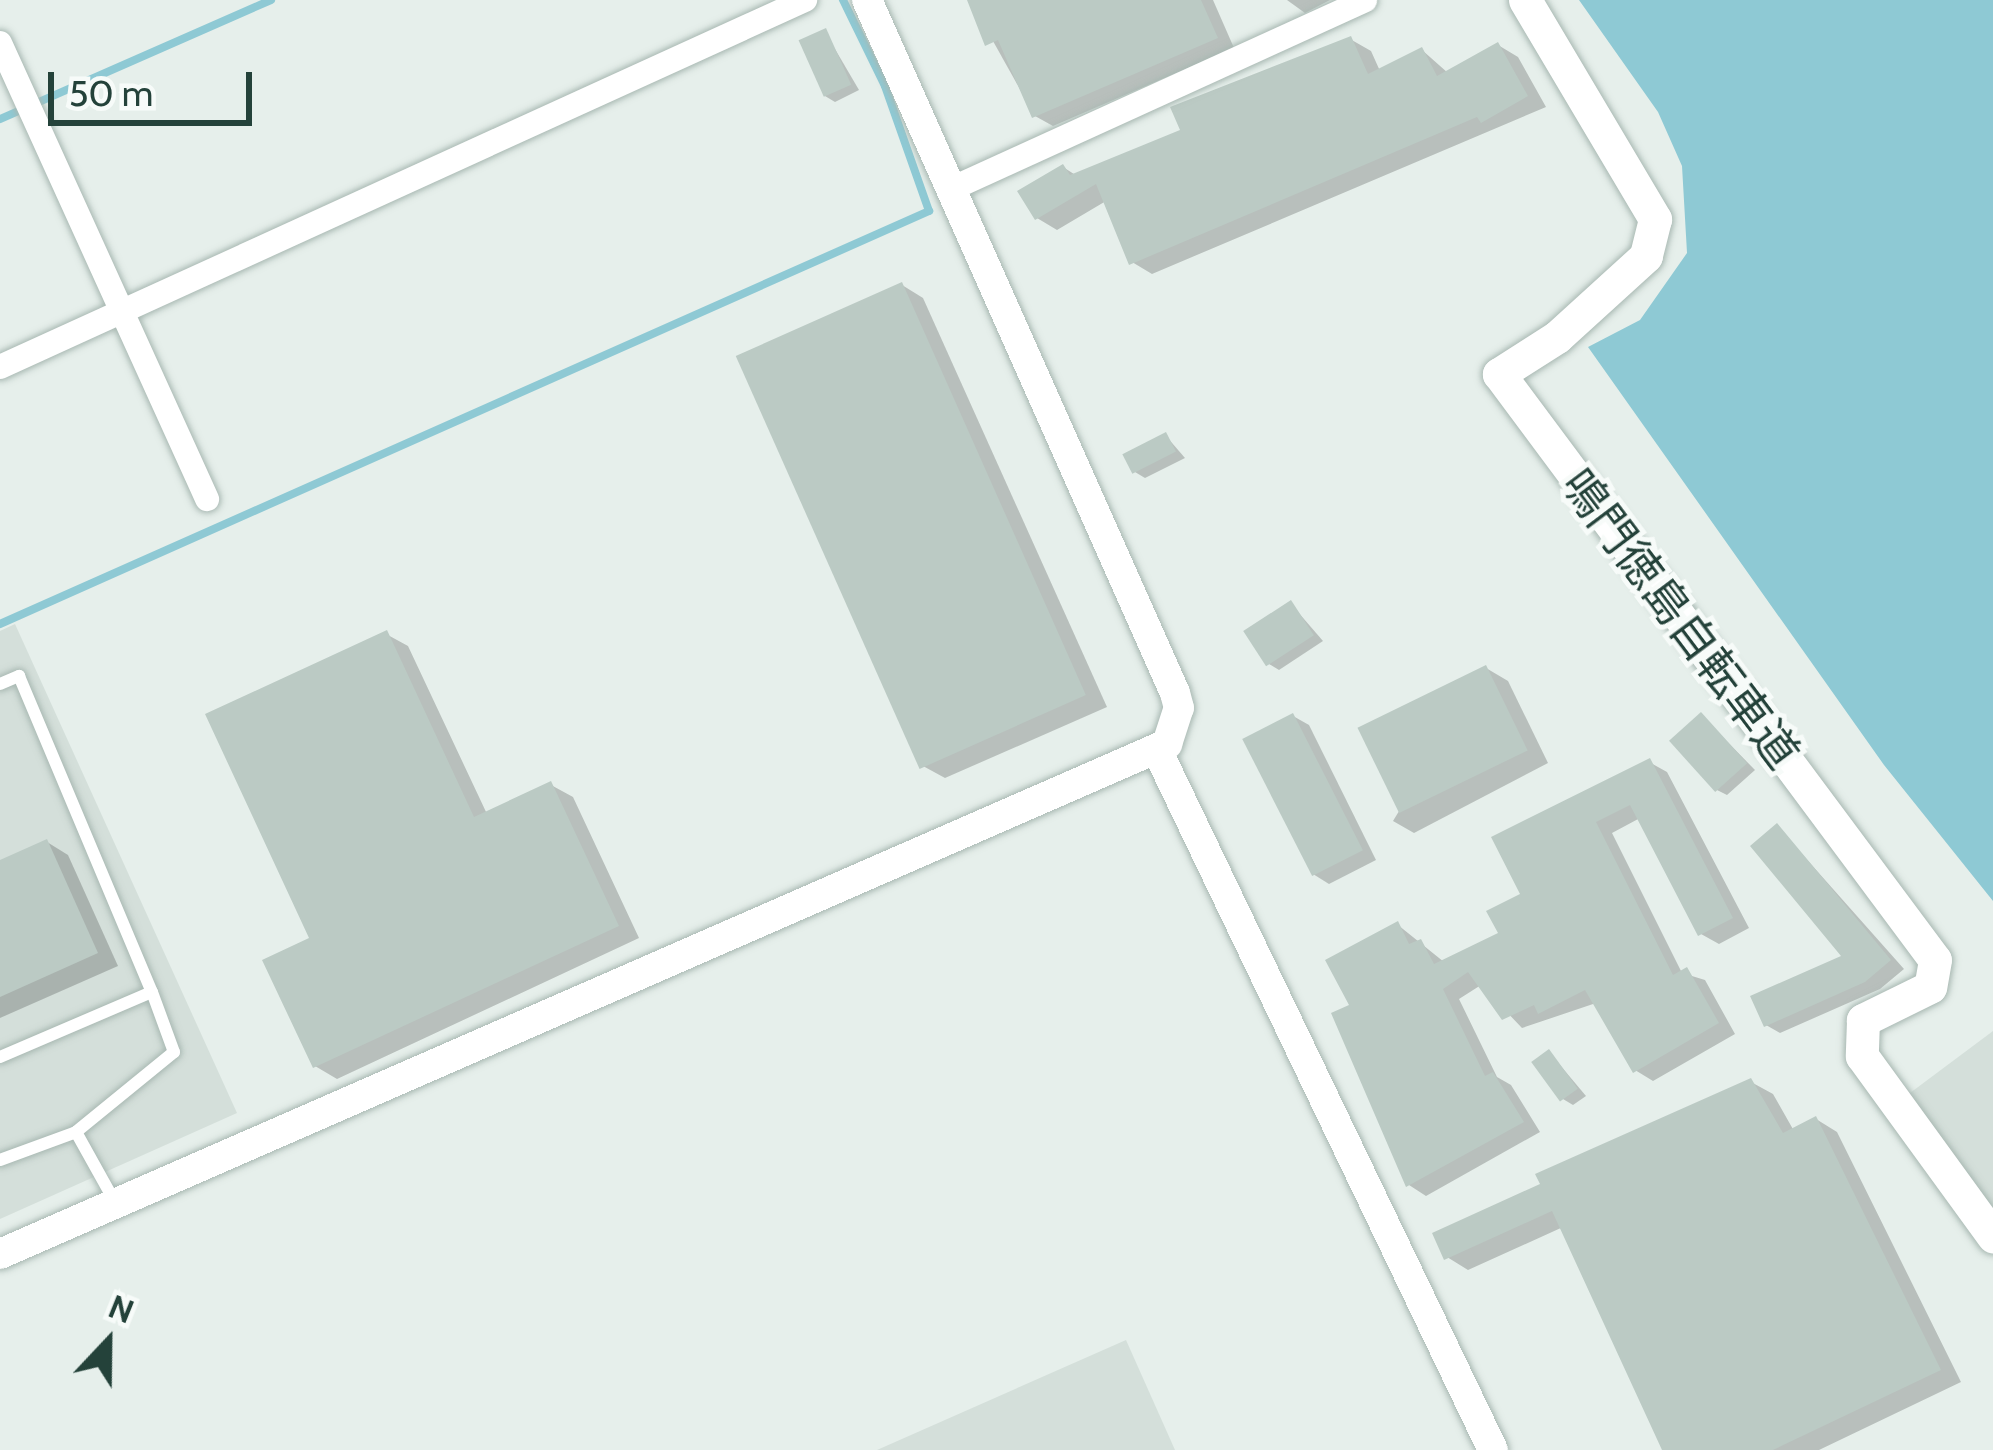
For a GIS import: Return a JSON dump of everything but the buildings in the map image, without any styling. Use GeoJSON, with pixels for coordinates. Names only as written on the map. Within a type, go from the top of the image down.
{"type":"FeatureCollection","features":[{"type":"Feature","properties":{"kind":"main road","name":"鳴門徳島自転車道"},"geometry":{"type":"LineString","coordinates":[[1525,0],[1654,219],[1646,256],[1557,337],[1499,374],[1934,960],[1930,987],[1863,1020],[1862,1057],[1993,1236]]}},
{"type":"Feature","properties":{"kind":"street"},"geometry":{"type":"LineString","coordinates":[[0,1254],[1157,750],[1175,725],[1175,692],[867,0]]}},
{"type":"Feature","properties":{"kind":"street"},"geometry":{"type":"LineString","coordinates":[[951,189],[1365,0]]}},
{"type":"Feature","properties":{"kind":"street"},"geometry":{"type":"LineString","coordinates":[[0,367],[801,1]]}},
{"type":"Feature","properties":{"kind":"street"},"geometry":{"type":"LineString","coordinates":[[0,44],[207,499]]}},
{"type":"Feature","properties":{"kind":"street"},"geometry":{"type":"LineString","coordinates":[[1157,750],[1493,1450]]}},
{"type":"Feature","properties":{"kind":"lane"},"geometry":{"type":"LineString","coordinates":[[0,684],[19,676],[174,1052],[76,1132],[0,1160]]}},
{"type":"Feature","properties":{"kind":"lane"},"geometry":{"type":"LineString","coordinates":[[0,1057],[152,992]]}},
{"type":"Feature","properties":{"kind":"lane"},"geometry":{"type":"LineString","coordinates":[[76,1132],[116,1204]]}},
{"type":"Feature","properties":{"kind":"shaded area"},"geometry":{"type":"Polygon","coordinates":[[[15,624],[237,1113],[0,1219],[0,631],[15,624]]]}},
{"type":"Feature","properties":{"kind":"shaded area"},"geometry":{"type":"Polygon","coordinates":[[[1993,1031],[1993,1212],[1906,1096],[1993,1031]]]}},
{"type":"Feature","properties":{"kind":"shaded area"},"geometry":{"type":"Polygon","coordinates":[[[1126,1340],[1175,1450],[877,1450],[1126,1340]]]}},
{"type":"Feature","properties":{"kind":"water"},"geometry":{"type":"Polygon","coordinates":[[[1579,0],[1993,0],[1993,901],[1884,765],[1588,347],[1640,320],[1687,253],[1682,166],[1658,112],[1579,0]]]}},
{"type":"Feature","properties":{"kind":"waterway"},"geometry":{"type":"LineString","coordinates":[[0,119],[271,0]]}},
{"type":"Feature","properties":{"kind":"waterway"},"geometry":{"type":"LineString","coordinates":[[0,624],[929,211],[885,86],[843,0]]}}]}
